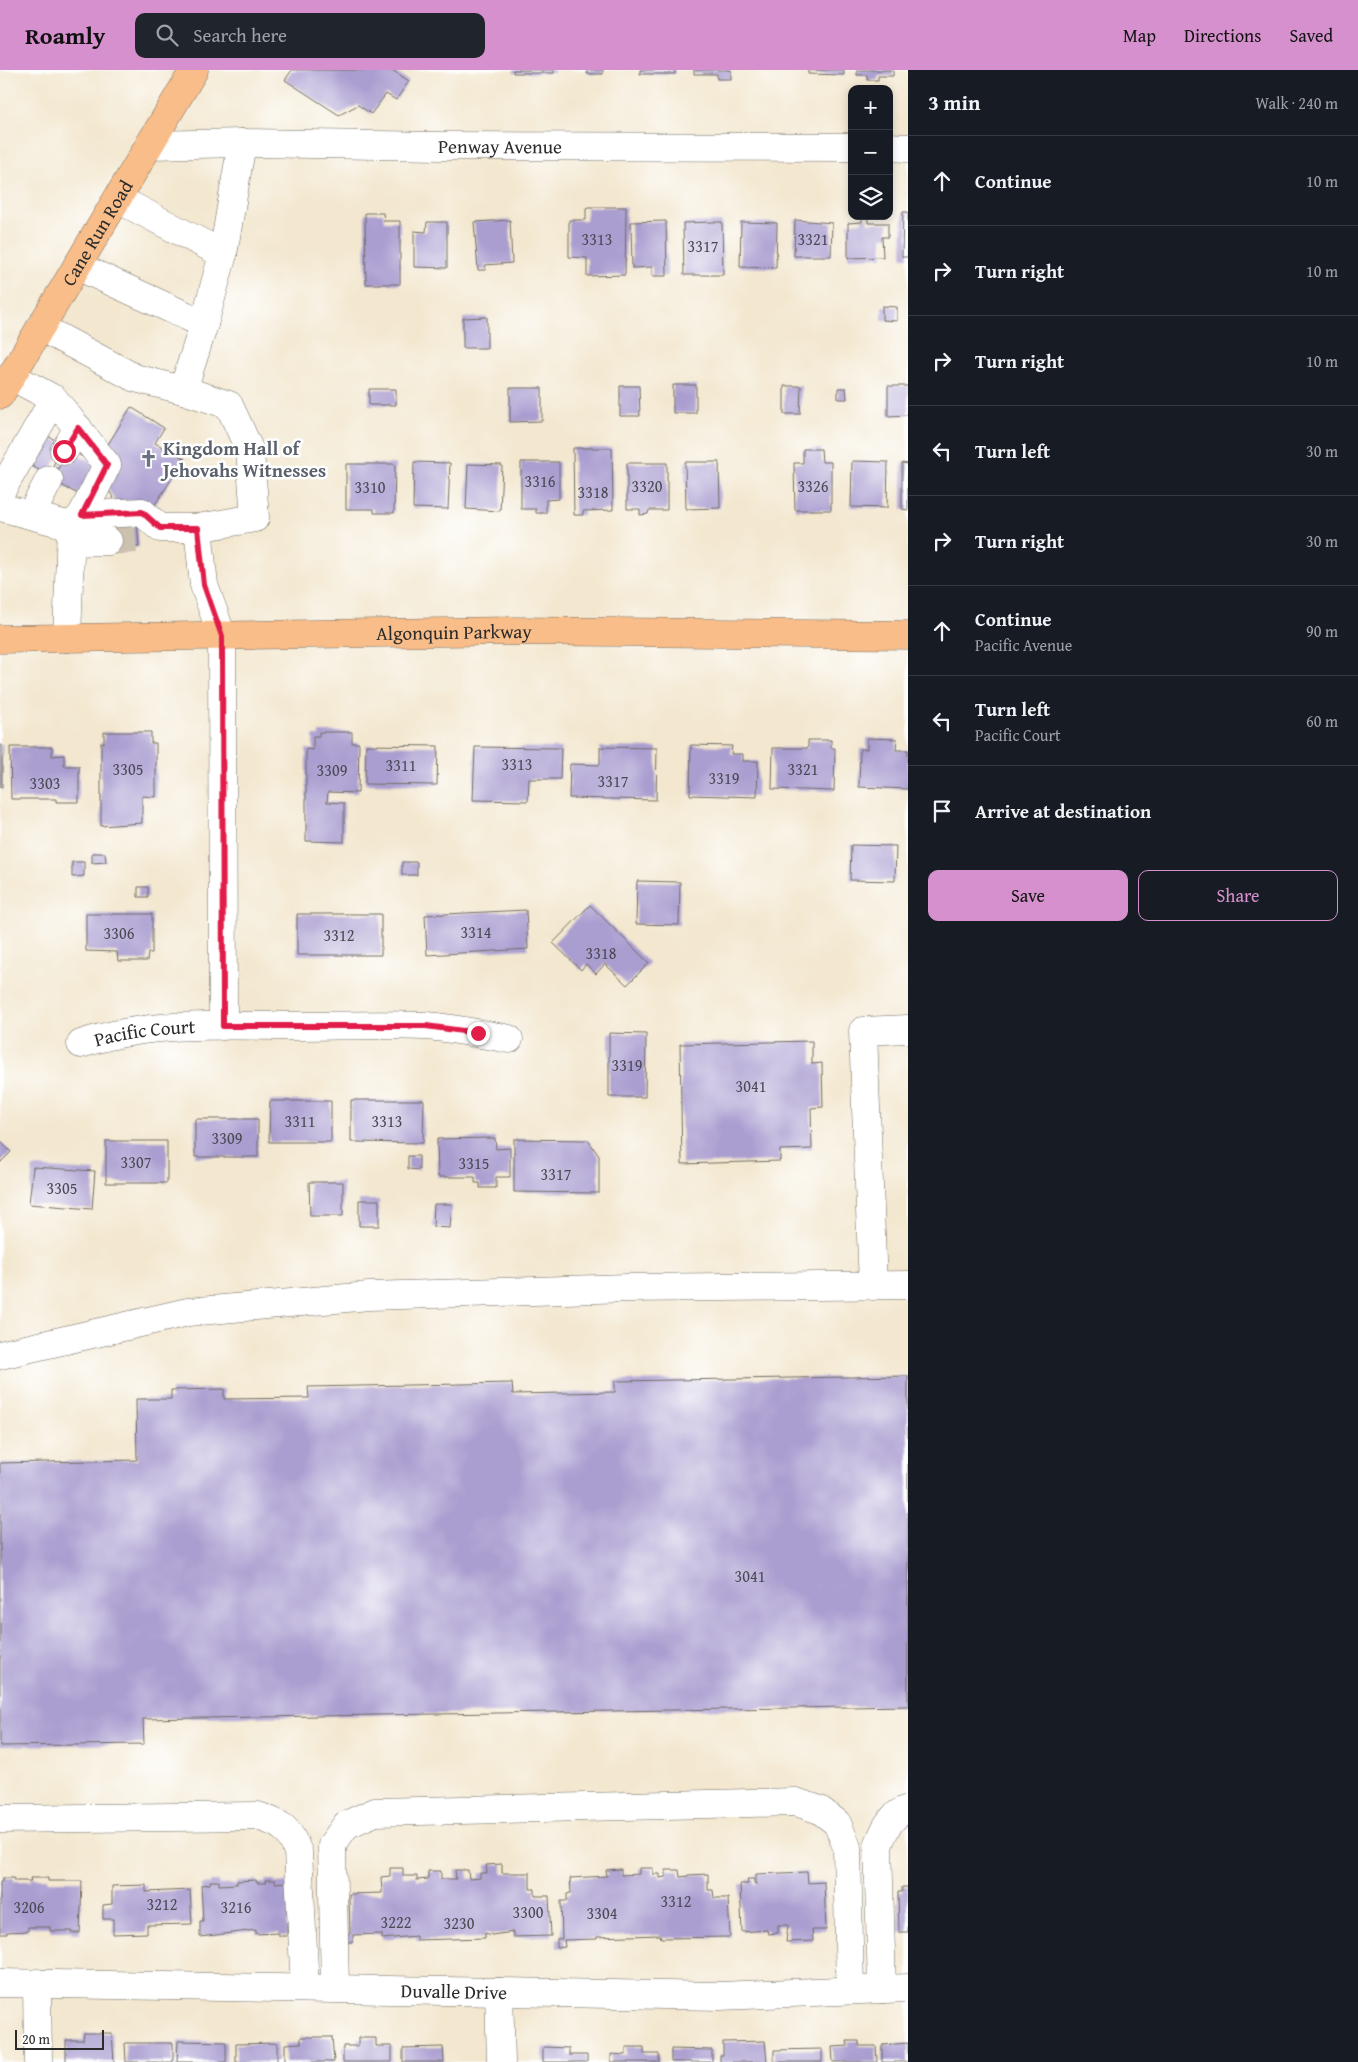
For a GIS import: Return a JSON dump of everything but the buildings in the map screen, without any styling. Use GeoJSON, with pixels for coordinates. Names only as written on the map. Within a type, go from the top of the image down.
{"type":"FeatureCollection","features":[{"type":"Feature","properties":{"kind":"main road","name":"Cane Run Road"},"geometry":{"type":"LineString","coordinates":[[5,386],[194,70]]}},
{"type":"Feature","properties":{"kind":"main road","name":"Algonquin Parkway"},"geometry":{"type":"LineString","coordinates":[[0,639],[511,631],[908,635]]}},
{"type":"Feature","properties":{"kind":"street","name":"Penway Avenue"},"geometry":{"type":"LineString","coordinates":[[150,146],[242,143],[442,146],[848,147]]}},
{"type":"Feature","properties":{"kind":"street"},"geometry":{"type":"LineString","coordinates":[[183,390],[204,324],[223,254],[242,143]]}},
{"type":"Feature","properties":{"kind":"street"},"geometry":{"type":"LineString","coordinates":[[893,148],[908,148]]}},
{"type":"Feature","properties":{"kind":"street"},"geometry":{"type":"LineString","coordinates":[[118,199],[223,254]]}},
{"type":"Feature","properties":{"kind":"street"},"geometry":{"type":"LineString","coordinates":[[77,266],[204,324]]}},
{"type":"Feature","properties":{"kind":"street"},"geometry":{"type":"LineString","coordinates":[[40,328],[134,378],[183,390],[230,405],[250,451],[255,518],[149,534],[142,512],[75,527]]}},
{"type":"Feature","properties":{"kind":"street"},"geometry":{"type":"LineString","coordinates":[[5,386],[54,399],[107,465],[75,527],[68,638]]}},
{"type":"Feature","properties":{"kind":"street"},"geometry":{"type":"LineString","coordinates":[[0,493],[54,399]]}},
{"type":"Feature","properties":{"kind":"street"},"geometry":{"type":"LineString","coordinates":[[64,451],[78,428]]}},
{"type":"Feature","properties":{"kind":"street"},"geometry":{"type":"LineString","coordinates":[[30,515],[48,480]]}},
{"type":"Feature","properties":{"kind":"street"},"geometry":{"type":"LineString","coordinates":[[0,507],[75,527],[108,541]]}},
{"type":"Feature","properties":{"kind":"street"},"geometry":{"type":"LineString","coordinates":[[198,528],[204,585],[222,636],[223,1026]]}},
{"type":"Feature","properties":{"kind":"street","name":"Pacific Court"},"geometry":{"type":"LineString","coordinates":[[81,1044],[102,1036],[160,1027],[223,1026],[426,1026],[508,1039]]}},
{"type":"Feature","properties":{"kind":"street"},"geometry":{"type":"LineString","coordinates":[[874,1286],[863,1031],[908,1029]]}},
{"type":"Feature","properties":{"kind":"street"},"geometry":{"type":"LineString","coordinates":[[0,1355],[188,1312],[370,1296],[628,1288],[874,1286],[908,1284]]}},
{"type":"Feature","properties":{"kind":"street"},"geometry":{"type":"LineString","coordinates":[[335,1988],[332,1845],[346,1825],[375,1812],[796,1802],[820,1810],[837,1823],[847,1847],[850,1990]]}},
{"type":"Feature","properties":{"kind":"street"},"geometry":{"type":"LineString","coordinates":[[895,1988],[878,1846],[885,1827],[901,1811],[908,1809]]}},
{"type":"Feature","properties":{"kind":"street"},"geometry":{"type":"LineString","coordinates":[[0,1819],[258,1816],[278,1822],[293,1837],[298,1852],[305,1988]]}},
{"type":"Feature","properties":{"kind":"street","name":"Duvalle Drive"},"geometry":{"type":"LineString","coordinates":[[0,1983],[720,1996],[895,1988]]}},
{"type":"Feature","properties":{"kind":"street"},"geometry":{"type":"LineString","coordinates":[[37,1983],[38,2062]]}},
{"type":"Feature","properties":{"kind":"street"},"geometry":{"type":"LineString","coordinates":[[499,1992],[501,2062]]}},
{"type":"Feature","properties":{"kind":"tunnel"},"geometry":{"type":"LineString","coordinates":[[108,541],[138,539]]}},
{"type":"Feature","properties":{"kind":"place","name":"Kingdom Hall of Jehovahs Witnesses"},"geometry":{"type":"Point","coordinates":[149,459]}},
{"type":"Feature","properties":{"kind":"route"},"geometry":{"type":"LineString","coordinates":[[64,451],[78,428],[107,465],[82,515],[142,512],[160,528],[198,528],[204,585],[222,636],[223,1026],[426,1026],[478,1033]]}}]}
